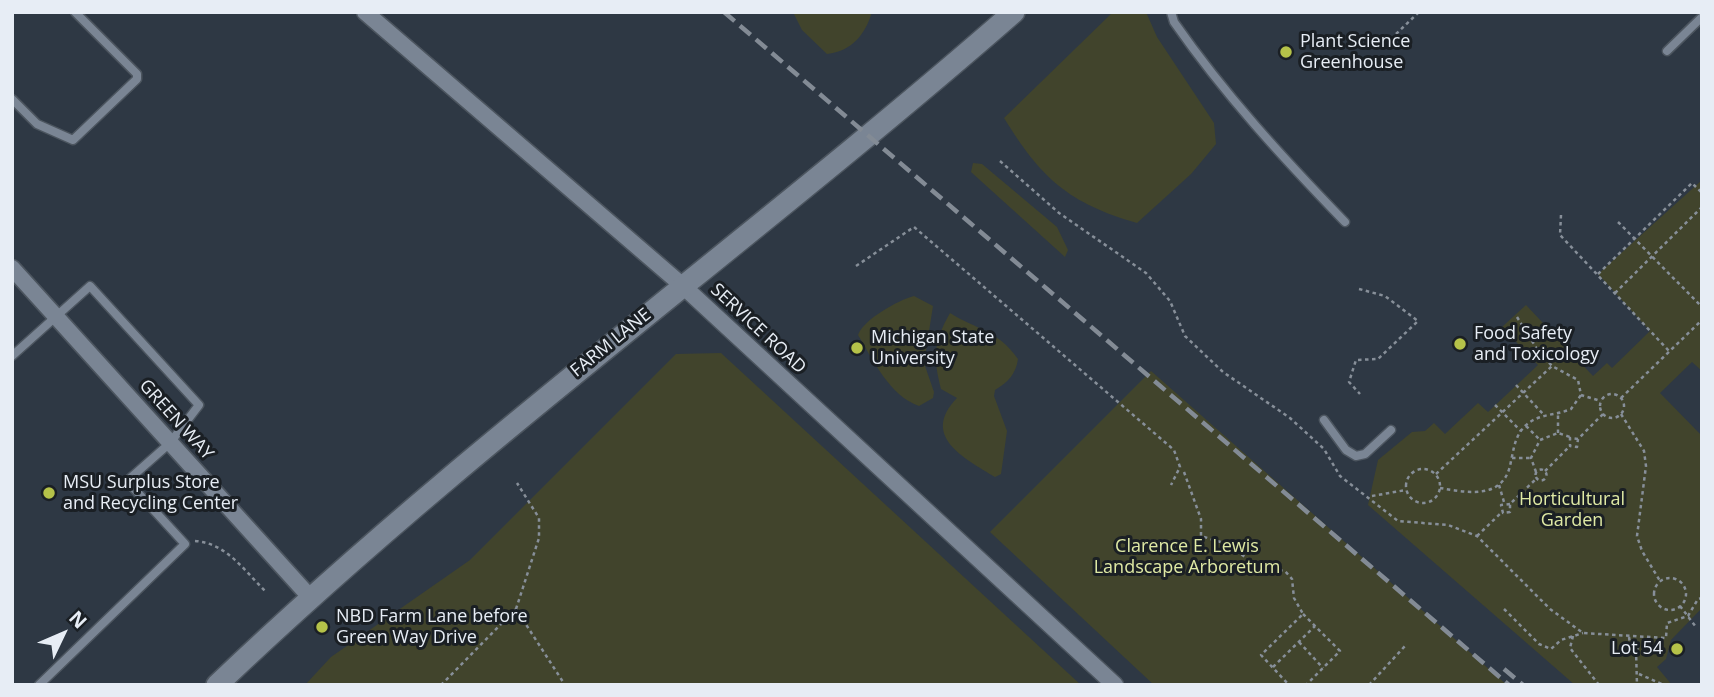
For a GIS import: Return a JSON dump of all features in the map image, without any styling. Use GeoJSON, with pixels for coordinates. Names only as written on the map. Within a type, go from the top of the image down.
{"type":"FeatureCollection","features":[{"type":"Feature","properties":{"kind":"street","name":"SERVICE ROAD"},"geometry":{"type":"LineString","coordinates":[[365,12],[683,286],[1115,685]]}},
{"type":"Feature","properties":{"kind":"street","name":"FARM LANE"},"geometry":{"type":"LineString","coordinates":[[217,685],[310,597],[492,439],[683,286],[1014,12]]}},
{"type":"Feature","properties":{"kind":"street","name":"GREEN WAY"},"geometry":{"type":"LineString","coordinates":[[12,268],[310,597]]}},
{"type":"Feature","properties":{"kind":"lane"},"geometry":{"type":"LineString","coordinates":[[12,99],[37,124],[73,140],[137,79],[136,74],[75,12]]}},
{"type":"Feature","properties":{"kind":"lane"},"geometry":{"type":"LineString","coordinates":[[1171,12],[1174,22],[1210,74],[1270,145],[1345,222]]}},
{"type":"Feature","properties":{"kind":"lane"},"geometry":{"type":"LineString","coordinates":[[1667,51],[1702,17]]}},
{"type":"Feature","properties":{"kind":"lane"},"geometry":{"type":"LineString","coordinates":[[12,356],[90,286],[200,405],[170,443],[127,481],[185,544],[38,685]]}},
{"type":"Feature","properties":{"kind":"lane"},"geometry":{"type":"LineString","coordinates":[[1324,420],[1346,450],[1356,456],[1365,454],[1391,430]]}},
{"type":"Feature","properties":{"kind":"path"},"geometry":{"type":"LineString","coordinates":[[1396,34],[1419,12]]}},
{"type":"Feature","properties":{"kind":"path"},"geometry":{"type":"LineString","coordinates":[[1598,274],[1692,183],[1702,193]]}},
{"type":"Feature","properties":{"kind":"path"},"geometry":{"type":"LineString","coordinates":[[1615,293],[1702,207]]}},
{"type":"Feature","properties":{"kind":"path"},"geometry":{"type":"LineString","coordinates":[[1561,215],[1560,235],[1669,351]]}},
{"type":"Feature","properties":{"kind":"path"},"geometry":{"type":"LineString","coordinates":[[1618,222],[1702,307]]}},
{"type":"Feature","properties":{"kind":"path"},"geometry":{"type":"LineString","coordinates":[[856,266],[914,227],[1174,450],[1180,467],[1171,485]]}},
{"type":"Feature","properties":{"kind":"path"},"geometry":{"type":"LineString","coordinates":[[1359,289],[1385,296],[1418,321],[1378,359],[1356,360],[1349,382],[1360,394]]}},
{"type":"Feature","properties":{"kind":"path"},"geometry":{"type":"LineString","coordinates":[[1440,488],[1480,493],[1499,485],[1507,474],[1521,431],[1544,415],[1571,409],[1581,395],[1578,380],[1552,366],[1517,317]]}},
{"type":"Feature","properties":{"kind":"path"},"geometry":{"type":"LineString","coordinates":[[1621,398],[1702,320]]}},
{"type":"Feature","properties":{"kind":"path"},"geometry":{"type":"LineString","coordinates":[[1436,474],[1552,366]]}},
{"type":"Feature","properties":{"kind":"path"},"geometry":{"type":"LineString","coordinates":[[1516,385],[1544,415]]}},
{"type":"Feature","properties":{"kind":"path"},"geometry":{"type":"LineString","coordinates":[[1601,401],[1609,394],[1621,398],[1624,404],[1621,414],[1614,418],[1603,414]]}},
{"type":"Feature","properties":{"kind":"path"},"geometry":{"type":"LineString","coordinates":[[1581,395],[1601,401]]}},
{"type":"Feature","properties":{"kind":"path"},"geometry":{"type":"LineString","coordinates":[[1601,401],[1603,414]]}},
{"type":"Feature","properties":{"kind":"path"},"geometry":{"type":"LineString","coordinates":[[1495,405],[1521,431]]}},
{"type":"Feature","properties":{"kind":"path"},"geometry":{"type":"LineString","coordinates":[[1558,413],[1558,433]]}},
{"type":"Feature","properties":{"kind":"path"},"geometry":{"type":"LineString","coordinates":[[1570,446],[1577,447],[1578,439],[1603,414]]}},
{"type":"Feature","properties":{"kind":"path"},"geometry":{"type":"LineString","coordinates":[[1621,414],[1644,451],[1646,466],[1637,519],[1637,536],[1642,551],[1660,582]]}},
{"type":"Feature","properties":{"kind":"path"},"geometry":{"type":"LineString","coordinates":[[1526,426],[1540,440]]}},
{"type":"Feature","properties":{"kind":"path"},"geometry":{"type":"LineString","coordinates":[[1536,479],[1531,458],[1540,440],[1558,433],[1578,439]]}},
{"type":"Feature","properties":{"kind":"path"},"geometry":{"type":"LineString","coordinates":[[1477,536],[1502,512],[1510,512],[1510,504],[1536,479],[1545,478],[1545,471],[1570,446],[1571,438]]}},
{"type":"Feature","properties":{"kind":"path"},"geometry":{"type":"LineString","coordinates":[[1512,458],[1531,458]]}},
{"type":"Feature","properties":{"kind":"path"},"geometry":{"type":"LineString","coordinates":[[1424,468],[1436,474],[1440,488],[1434,500],[1423,503],[1413,499],[1406,490],[1408,478],[1415,471],[1424,468]]}},
{"type":"Feature","properties":{"kind":"path"},"geometry":{"type":"LineString","coordinates":[[1536,472],[1540,469],[1545,471]]}},
{"type":"Feature","properties":{"kind":"path"},"geometry":{"type":"LineString","coordinates":[[1184,472],[1201,519],[1201,536],[1227,544],[1242,558],[1259,566],[1285,571],[1292,579],[1294,598],[1303,614],[1340,651],[1306,685]]}},
{"type":"Feature","properties":{"kind":"path"},"geometry":{"type":"LineString","coordinates":[[441,685],[516,610],[539,538],[539,518],[517,483]]}},
{"type":"Feature","properties":{"kind":"path"},"geometry":{"type":"LineString","coordinates":[[1499,485],[1504,503],[1501,506],[1502,512]]}},
{"type":"Feature","properties":{"kind":"path"},"geometry":{"type":"LineString","coordinates":[[1370,496],[1406,490]]}},
{"type":"Feature","properties":{"kind":"path"},"geometry":{"type":"LineString","coordinates":[[1504,503],[1510,504]]}},
{"type":"Feature","properties":{"kind":"path"},"geometry":{"type":"LineString","coordinates":[[185,544],[196,540],[215,544],[226,551],[265,591]]}},
{"type":"Feature","properties":{"kind":"path"},"geometry":{"type":"LineString","coordinates":[[1672,578],[1681,583],[1686,593],[1680,606],[1670,610],[1658,605],[1654,593],[1660,582],[1672,578]]}},
{"type":"Feature","properties":{"kind":"path"},"geometry":{"type":"LineString","coordinates":[[1666,638],[1667,623],[1688,616],[1698,599],[1702,598]]}},
{"type":"Feature","properties":{"kind":"path"},"geometry":{"type":"LineString","coordinates":[[1680,606],[1696,627]]}},
{"type":"Feature","properties":{"kind":"path"},"geometry":{"type":"LineString","coordinates":[[1504,609],[1539,644],[1551,649],[1561,640],[1583,633]]}},
{"type":"Feature","properties":{"kind":"path"},"geometry":{"type":"LineString","coordinates":[[516,610],[565,685]]}},
{"type":"Feature","properties":{"kind":"path"},"geometry":{"type":"LineString","coordinates":[[1289,685],[1261,655],[1303,614]]}},
{"type":"Feature","properties":{"kind":"path"},"geometry":{"type":"LineString","coordinates":[[1273,667],[1315,626]]}},
{"type":"Feature","properties":{"kind":"path"},"geometry":{"type":"LineString","coordinates":[[1573,636],[1570,648],[1599,685]]}},
{"type":"Feature","properties":{"kind":"path"},"geometry":{"type":"LineString","coordinates":[[1629,636],[1630,644],[1636,649],[1637,685]]}},
{"type":"Feature","properties":{"kind":"path"},"geometry":{"type":"LineString","coordinates":[[1636,649],[1644,647],[1647,637]]}},
{"type":"Feature","properties":{"kind":"path"},"geometry":{"type":"LineString","coordinates":[[1299,642],[1323,668]]}},
{"type":"Feature","properties":{"kind":"path"},"geometry":{"type":"LineString","coordinates":[[1369,685],[1405,646]]}},
{"type":"Feature","properties":{"kind":"path"},"geometry":{"type":"LineString","coordinates":[[1637,673],[1664,685]]}},
{"type":"Feature","properties":{"kind":"green space"},"geometry":{"type":"Polygon","coordinates":[[[793,12],[872,12],[866,28],[856,40],[844,49],[827,54],[802,30],[793,12]]]}},
{"type":"Feature","properties":{"kind":"green space"},"geometry":{"type":"Polygon","coordinates":[[[1113,12],[1146,12],[1157,37],[1214,123],[1216,144],[1191,174],[1137,223],[1092,207],[1058,186],[1031,157],[1004,118],[1113,12]]]}},
{"type":"Feature","properties":{"kind":"green space"},"geometry":{"type":"Polygon","coordinates":[[[973,163],[982,164],[1057,227],[1068,250],[1065,257],[971,172],[973,163]]]}},
{"type":"Feature","properties":{"kind":"green space","name":"Horticultural Garden"},"geometry":{"type":"Polygon","coordinates":[[[1702,180],[1702,371],[1692,362],[1660,393],[1702,436],[1702,608],[1671,640],[1666,659],[1657,667],[1672,685],[1575,685],[1368,505],[1378,460],[1412,432],[1425,431],[1434,423],[1445,434],[1478,403],[1488,412],[1538,365],[1502,327],[1526,305],[1593,376],[1607,363],[1612,368],[1650,331],[1598,274],[1702,180]]]}},
{"type":"Feature","properties":{"kind":"green space"},"geometry":{"type":"Polygon","coordinates":[[[914,296],[933,306],[924,363],[934,392],[933,398],[919,406],[891,386],[858,335],[867,323],[882,311],[914,296]]]}},
{"type":"Feature","properties":{"kind":"green space"},"geometry":{"type":"Polygon","coordinates":[[[950,313],[995,336],[1018,359],[1011,377],[995,390],[994,396],[1007,431],[1001,474],[995,477],[960,454],[950,445],[945,435],[943,424],[947,412],[957,398],[941,389],[936,350],[940,333],[950,313]]]}},
{"type":"Feature","properties":{"kind":"green space"},"geometry":{"type":"Polygon","coordinates":[[[721,353],[1081,685],[305,685],[331,657],[470,560],[676,354],[721,353]]]}},
{"type":"Feature","properties":{"kind":"green space","name":"Clarence E. Lewis Landscape Arboretum"},"geometry":{"type":"Polygon","coordinates":[[[1151,371],[1507,685],[1154,685],[990,532],[1151,371]]]}},
{"type":"Feature","properties":{"kind":"railway"},"geometry":{"type":"LineString","coordinates":[[724,12],[1509,685]]}},
{"type":"Feature","properties":{"kind":"railway"},"geometry":{"type":"LineString","coordinates":[[1504,669],[1523,685]]}},
{"type":"Feature","properties":{"kind":"place","name":"Plant Science Greenhouse"},"geometry":{"type":"Point","coordinates":[1286,52]}},
{"type":"Feature","properties":{"kind":"place","name":"Food Safety and Toxicology"},"geometry":{"type":"Point","coordinates":[1460,344]}},
{"type":"Feature","properties":{"kind":"place","name":"Michigan State University"},"geometry":{"type":"Point","coordinates":[857,348]}},
{"type":"Feature","properties":{"kind":"place","name":"MSU Surplus Store and Recycling Center"},"geometry":{"type":"Point","coordinates":[49,493]}},
{"type":"Feature","properties":{"kind":"place","name":"NBD Farm Lane before Green Way Drive"},"geometry":{"type":"Point","coordinates":[322,627]}},
{"type":"Feature","properties":{"kind":"place","name":"Lot 54"},"geometry":{"type":"Point","coordinates":[1677,649]}}]}
